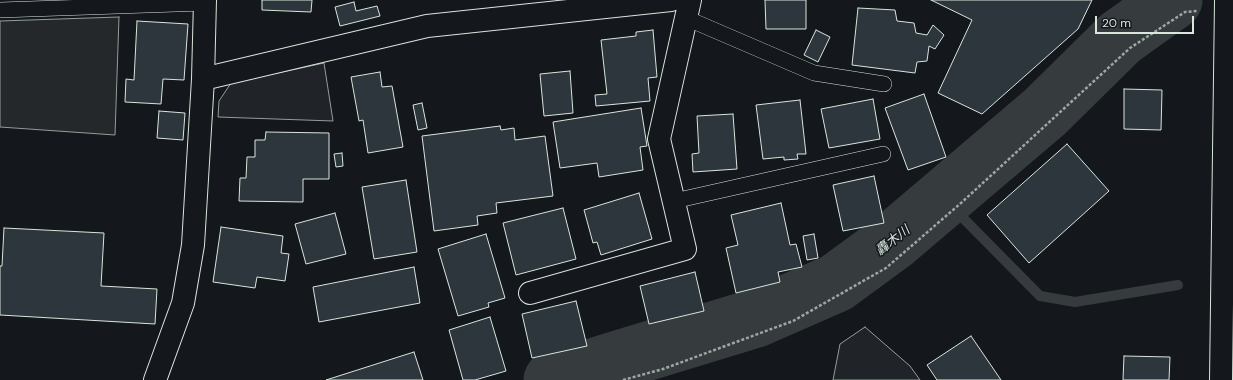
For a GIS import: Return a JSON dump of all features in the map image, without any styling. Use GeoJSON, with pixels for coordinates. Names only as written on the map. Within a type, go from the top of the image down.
{"type":"FeatureCollection","features":[{"type":"Feature","properties":{"kind":"street"},"geometry":{"type":"LineString","coordinates":[[203,79],[427,26],[671,0]]}},
{"type":"Feature","properties":{"kind":"street"},"geometry":{"type":"LineString","coordinates":[[1221,380],[1226,0]]}},
{"type":"Feature","properties":{"kind":"street"},"geometry":{"type":"LineString","coordinates":[[155,380],[183,303],[193,245],[203,79],[205,2]]}},
{"type":"Feature","properties":{"kind":"street"},"geometry":{"type":"LineString","coordinates":[[530,293],[684,249],[659,139],[688,9]]}},
{"type":"Feature","properties":{"kind":"lane"},"geometry":{"type":"LineString","coordinates":[[0,10],[205,2]]}},
{"type":"Feature","properties":{"kind":"lane"},"geometry":{"type":"LineString","coordinates":[[688,9],[814,73],[884,84]]}},
{"type":"Feature","properties":{"kind":"lane"},"geometry":{"type":"LineString","coordinates":[[674,201],[884,154]]}},
{"type":"Feature","properties":{"kind":"path"},"geometry":{"type":"LineString","coordinates":[[623,380],[663,369],[793,322],[886,268],[961,203],[1130,48],[1185,12],[1199,11]]}},
{"type":"Feature","properties":{"kind":"shaded area"},"geometry":{"type":"Polygon","coordinates":[[[119,17],[115,135],[0,127],[0,21],[119,17]]]}},
{"type":"Feature","properties":{"kind":"shaded area"},"geometry":{"type":"Polygon","coordinates":[[[324,63],[333,121],[218,117],[219,101],[231,83],[324,63]]]}},
{"type":"Feature","properties":{"kind":"shaded area"},"geometry":{"type":"Polygon","coordinates":[[[865,327],[910,366],[920,380],[833,380],[840,344],[865,327]]]}},
{"type":"Feature","properties":{"kind":"building"},"geometry":{"type":"Polygon","coordinates":[[[262,0],[312,0],[311,12],[262,10],[262,0]]]}},
{"type":"Feature","properties":{"kind":"building"},"geometry":{"type":"Polygon","coordinates":[[[765,0],[806,0],[806,29],[766,29],[765,0]]]}},
{"type":"Feature","properties":{"kind":"building"},"geometry":{"type":"Polygon","coordinates":[[[931,0],[1092,0],[1078,29],[982,114],[938,93],[972,20],[931,0]]]}},
{"type":"Feature","properties":{"kind":"building"},"geometry":{"type":"Polygon","coordinates":[[[354,2],[356,11],[377,6],[380,16],[340,26],[335,7],[354,2]]]}},
{"type":"Feature","properties":{"kind":"building"},"geometry":{"type":"Polygon","coordinates":[[[858,8],[895,10],[897,21],[914,23],[916,33],[927,35],[933,25],[944,35],[935,49],[929,46],[927,61],[917,62],[915,73],[852,65],[858,8]]]}},
{"type":"Feature","properties":{"kind":"building"},"geometry":{"type":"Polygon","coordinates":[[[137,21],[188,24],[184,80],[163,79],[161,104],[125,102],[126,79],[134,80],[137,21]]]}},
{"type":"Feature","properties":{"kind":"building"},"geometry":{"type":"Polygon","coordinates":[[[653,30],[657,77],[648,78],[650,101],[596,106],[595,95],[607,94],[601,40],[636,36],[636,32],[653,30]]]}},
{"type":"Feature","properties":{"kind":"building"},"geometry":{"type":"Polygon","coordinates":[[[816,30],[830,37],[818,62],[804,55],[816,30]]]}},
{"type":"Feature","properties":{"kind":"building"},"geometry":{"type":"Polygon","coordinates":[[[570,71],[573,113],[544,116],[540,74],[570,71]]]}},
{"type":"Feature","properties":{"kind":"building"},"geometry":{"type":"Polygon","coordinates":[[[380,72],[382,87],[392,86],[403,147],[368,153],[363,120],[359,121],[351,77],[380,72]]]}},
{"type":"Feature","properties":{"kind":"building"},"geometry":{"type":"Polygon","coordinates":[[[1124,89],[1162,90],[1161,130],[1124,129],[1124,89]]]}},
{"type":"Feature","properties":{"kind":"building"},"geometry":{"type":"Polygon","coordinates":[[[924,94],[946,157],[908,170],[885,108],[924,94]]]}},
{"type":"Feature","properties":{"kind":"building"},"geometry":{"type":"Polygon","coordinates":[[[873,99],[880,139],[829,148],[821,109],[873,99]]]}},
{"type":"Feature","properties":{"kind":"building"},"geometry":{"type":"Polygon","coordinates":[[[800,100],[806,154],[797,154],[798,159],[784,160],[784,157],[763,159],[756,105],[800,100]]]}},
{"type":"Feature","properties":{"kind":"building"},"geometry":{"type":"Polygon","coordinates":[[[422,103],[427,128],[418,130],[413,105],[422,103]]]}},
{"type":"Feature","properties":{"kind":"building"},"geometry":{"type":"Polygon","coordinates":[[[641,108],[647,146],[640,147],[643,170],[599,177],[597,163],[560,168],[553,122],[641,108]]]}},
{"type":"Feature","properties":{"kind":"building"},"geometry":{"type":"Polygon","coordinates":[[[159,111],[185,113],[183,140],[157,138],[159,111]]]}},
{"type":"Feature","properties":{"kind":"building"},"geometry":{"type":"Polygon","coordinates":[[[733,114],[737,169],[693,172],[692,154],[699,153],[697,116],[733,114]]]}},
{"type":"Feature","properties":{"kind":"building"},"geometry":{"type":"Polygon","coordinates":[[[500,126],[501,130],[514,128],[515,140],[545,136],[553,196],[496,203],[497,213],[477,216],[478,225],[434,231],[422,136],[500,126]]]}},
{"type":"Feature","properties":{"kind":"building"},"geometry":{"type":"Polygon","coordinates":[[[266,132],[329,133],[329,179],[303,179],[303,202],[239,201],[240,178],[246,178],[247,157],[255,157],[255,140],[265,140],[266,132]]]}},
{"type":"Feature","properties":{"kind":"building"},"geometry":{"type":"Polygon","coordinates":[[[1067,144],[1109,191],[1029,263],[987,215],[1067,144]]]}},
{"type":"Feature","properties":{"kind":"building"},"geometry":{"type":"Polygon","coordinates":[[[342,153],[343,166],[336,167],[334,154],[342,153]]]}},
{"type":"Feature","properties":{"kind":"building"},"geometry":{"type":"Polygon","coordinates":[[[874,176],[884,223],[843,231],[833,185],[874,176]]]}},
{"type":"Feature","properties":{"kind":"building"},"geometry":{"type":"Polygon","coordinates":[[[406,180],[417,252],[374,259],[362,187],[406,180]]]}},
{"type":"Feature","properties":{"kind":"building"},"geometry":{"type":"Polygon","coordinates":[[[639,193],[652,239],[601,255],[597,242],[593,243],[584,210],[639,193]]]}},
{"type":"Feature","properties":{"kind":"building"},"geometry":{"type":"Polygon","coordinates":[[[781,203],[790,245],[796,244],[802,267],[778,272],[780,282],[736,293],[726,248],[738,245],[731,215],[781,203]]]}},
{"type":"Feature","properties":{"kind":"building"},"geometry":{"type":"Polygon","coordinates":[[[563,208],[576,259],[516,275],[503,223],[563,208]]]}},
{"type":"Feature","properties":{"kind":"building"},"geometry":{"type":"Polygon","coordinates":[[[335,213],[346,254],[306,264],[295,224],[335,213]]]}},
{"type":"Feature","properties":{"kind":"building"},"geometry":{"type":"Polygon","coordinates":[[[221,227],[283,236],[281,253],[289,254],[285,281],[257,277],[255,288],[213,282],[221,227]]]}},
{"type":"Feature","properties":{"kind":"building"},"geometry":{"type":"Polygon","coordinates":[[[4,228],[104,233],[101,286],[157,289],[155,324],[0,315],[0,266],[2,266],[4,228]]]}},
{"type":"Feature","properties":{"kind":"building"},"geometry":{"type":"Polygon","coordinates":[[[486,234],[505,298],[488,303],[489,307],[458,316],[438,249],[486,234]]]}},
{"type":"Feature","properties":{"kind":"building"},"geometry":{"type":"Polygon","coordinates":[[[814,234],[818,258],[807,260],[803,236],[814,234]]]}},
{"type":"Feature","properties":{"kind":"building"},"geometry":{"type":"Polygon","coordinates":[[[414,267],[420,303],[319,322],[313,287],[414,267]]]}},
{"type":"Feature","properties":{"kind":"building"},"geometry":{"type":"Polygon","coordinates":[[[695,272],[704,311],[649,324],[640,286],[695,272]]]}},
{"type":"Feature","properties":{"kind":"building"},"geometry":{"type":"Polygon","coordinates":[[[576,301],[587,346],[532,358],[522,314],[576,301]]]}},
{"type":"Feature","properties":{"kind":"building"},"geometry":{"type":"Polygon","coordinates":[[[490,317],[506,371],[475,380],[463,380],[449,330],[490,317]]]}},
{"type":"Feature","properties":{"kind":"building"},"geometry":{"type":"Polygon","coordinates":[[[971,336],[1001,380],[937,380],[927,365],[971,336]]]}},
{"type":"Feature","properties":{"kind":"building"},"geometry":{"type":"Polygon","coordinates":[[[414,352],[423,380],[326,380],[414,352]]]}},
{"type":"Feature","properties":{"kind":"building"},"geometry":{"type":"Polygon","coordinates":[[[1124,356],[1170,357],[1169,380],[1123,380],[1124,356]]]}},
{"type":"Feature","properties":{"kind":"waterway","name":"轟木川"},"geometry":{"type":"LineString","coordinates":[[553,380],[756,318],[836,283],[892,242],[1045,112],[1120,38],[1173,0]]}},
{"type":"Feature","properties":{"kind":"waterway"},"geometry":{"type":"LineString","coordinates":[[962,217],[1040,296],[1075,302],[1178,285]]}}]}
